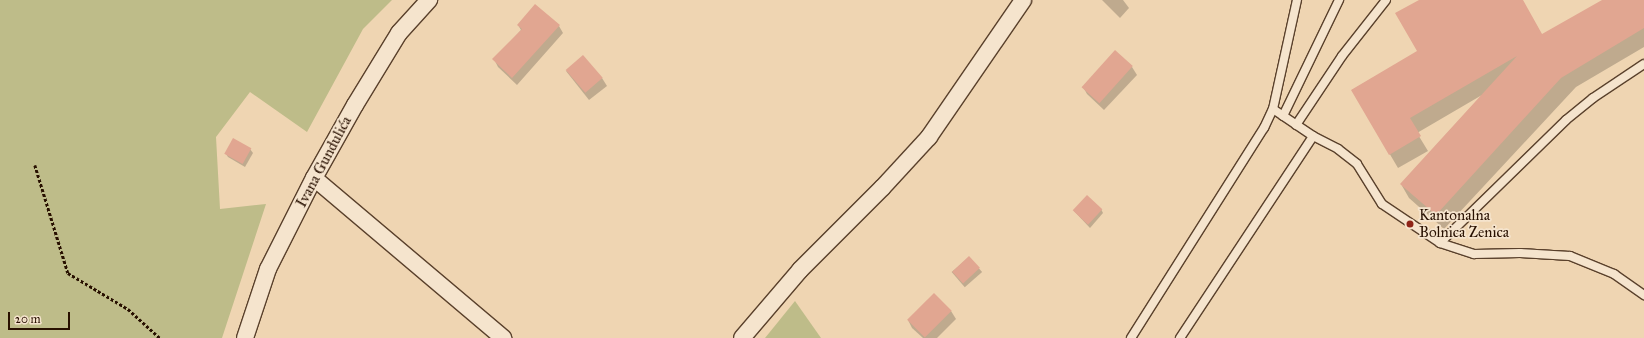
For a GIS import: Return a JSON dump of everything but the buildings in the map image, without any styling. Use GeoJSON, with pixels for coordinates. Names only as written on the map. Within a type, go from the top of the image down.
{"type":"FeatureCollection","features":[{"type":"Feature","properties":{"kind":"street","name":"Ivana Gundulića"},"geometry":{"type":"LineString","coordinates":[[245,338],[268,269],[314,178],[355,105],[399,33],[429,0]]}},
{"type":"Feature","properties":{"kind":"street"},"geometry":{"type":"LineString","coordinates":[[742,338],[800,270],[883,187],[929,137],[1023,0]]}},
{"type":"Feature","properties":{"kind":"street"},"geometry":{"type":"LineString","coordinates":[[314,178],[503,338]]}},
{"type":"Feature","properties":{"kind":"lane"},"geometry":{"type":"LineString","coordinates":[[1131,338],[1264,128],[1273,110],[1297,0]]}},
{"type":"Feature","properties":{"kind":"lane"},"geometry":{"type":"LineString","coordinates":[[1283,116],[1339,0]]}},
{"type":"Feature","properties":{"kind":"lane"},"geometry":{"type":"LineString","coordinates":[[1296,125],[1342,56],[1386,0]]}},
{"type":"Feature","properties":{"kind":"lane"},"geometry":{"type":"LineString","coordinates":[[1440,243],[1566,120],[1593,98],[1644,64]]}},
{"type":"Feature","properties":{"kind":"lane"},"geometry":{"type":"LineString","coordinates":[[1273,110],[1313,136],[1338,149],[1357,164],[1382,204],[1440,243],[1474,254],[1520,253],[1570,256],[1614,274],[1644,295]]}},
{"type":"Feature","properties":{"kind":"lane"},"geometry":{"type":"LineString","coordinates":[[1180,338],[1313,136]]}},
{"type":"Feature","properties":{"kind":"path"},"geometry":{"type":"LineString","coordinates":[[35,165],[68,273],[128,308],[160,338]]}},
{"type":"Feature","properties":{"kind":"shaded area"},"geometry":{"type":"Polygon","coordinates":[[[0,0],[392,0],[363,29],[307,132],[250,92],[216,137],[220,209],[266,204],[222,338],[0,338],[0,0]]]}},
{"type":"Feature","properties":{"kind":"shaded area"},"geometry":{"type":"Polygon","coordinates":[[[795,301],[821,338],[765,338],[795,301]]]}},
{"type":"Feature","properties":{"kind":"place","name":"Kantonalna Bolnica Zenica"},"geometry":{"type":"Point","coordinates":[1410,224]}}]}
